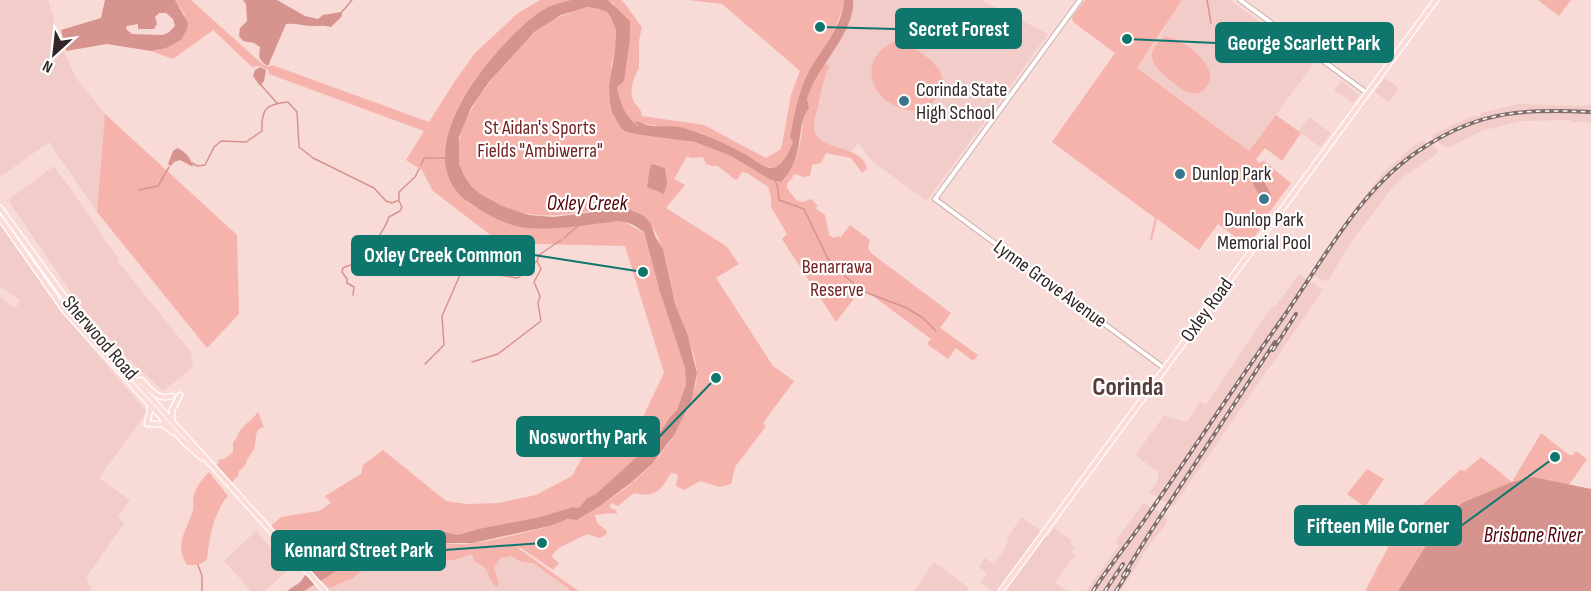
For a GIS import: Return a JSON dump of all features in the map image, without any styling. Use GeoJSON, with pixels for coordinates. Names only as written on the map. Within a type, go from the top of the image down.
{"type":"FeatureCollection","features":[{"type":"Feature","properties":{"kind":"main road","name":"Oxley Road"},"geometry":{"type":"LineString","coordinates":[[1001,591],[1436,0]]}},
{"type":"Feature","properties":{"kind":"main road","name":"Sherwood Road"},"geometry":{"type":"LineString","coordinates":[[0,208],[70,307],[324,590]]}},
{"type":"Feature","properties":{"kind":"main road","name":"Sherwood Road"},"geometry":{"type":"LineString","coordinates":[[0,218],[65,311],[176,433],[207,461]]}},
{"type":"Feature","properties":{"kind":"main road"},"geometry":{"type":"LineString","coordinates":[[137,381],[141,380],[157,396],[164,399],[172,396]]}},
{"type":"Feature","properties":{"kind":"main road"},"geometry":{"type":"LineString","coordinates":[[173,420],[171,410],[180,395]]}},
{"type":"Feature","properties":{"kind":"main road"},"geometry":{"type":"LineString","coordinates":[[151,405],[149,424],[162,424],[176,433]]}},
{"type":"Feature","properties":{"kind":"street","name":"Lynne Grove Avenue"},"geometry":{"type":"LineString","coordinates":[[1080,0],[935,199],[1164,368]]}},
{"type":"Feature","properties":{"kind":"street"},"geometry":{"type":"LineString","coordinates":[[1240,0],[1367,93]]}},
{"type":"Feature","properties":{"kind":"shaded area"},"geometry":{"type":"Polygon","coordinates":[[[0,0],[48,0],[63,49],[76,78],[105,114],[97,212],[49,142],[0,177],[0,0]]]}},
{"type":"Feature","properties":{"kind":"shaded area","name":"Corinda State High School"},"geometry":{"type":"Polygon","coordinates":[[[853,0],[981,0],[1048,34],[928,199],[925,200],[872,161],[858,143],[850,154],[801,139],[815,79],[847,28],[853,0]]]}},
{"type":"Feature","properties":{"kind":"shaded area"},"geometry":{"type":"Polygon","coordinates":[[[1182,0],[1230,0],[1315,62],[1249,151],[1137,68],[1182,0]]]}},
{"type":"Feature","properties":{"kind":"shaded area"},"geometry":{"type":"Polygon","coordinates":[[[1385,78],[1399,88],[1389,102],[1376,93],[1385,78]]]}},
{"type":"Feature","properties":{"kind":"shaded area"},"geometry":{"type":"Polygon","coordinates":[[[1341,81],[1357,93],[1358,96],[1353,103],[1334,90],[1341,81]]]}},
{"type":"Feature","properties":{"kind":"shaded area"},"geometry":{"type":"Polygon","coordinates":[[[1519,104],[1591,105],[1591,123],[1584,121],[1572,123],[1571,120],[1522,121],[1481,131],[1449,147],[1443,146],[1432,138],[1433,134],[1473,116],[1480,116],[1480,113],[1519,104]]]}},
{"type":"Feature","properties":{"kind":"shaded area"},"geometry":{"type":"Polygon","coordinates":[[[1309,117],[1331,133],[1320,147],[1298,131],[1309,117]]]}},
{"type":"Feature","properties":{"kind":"shaded area"},"geometry":{"type":"Polygon","coordinates":[[[1422,140],[1437,149],[1438,153],[1406,175],[1392,188],[1349,245],[1328,281],[1321,280],[1311,273],[1322,254],[1380,176],[1422,140]]]}},
{"type":"Feature","properties":{"kind":"shaded area"},"geometry":{"type":"Polygon","coordinates":[[[54,166],[100,231],[99,233],[119,258],[117,260],[119,263],[191,352],[193,367],[163,391],[122,353],[76,300],[8,200],[54,166]]]}},
{"type":"Feature","properties":{"kind":"shaded area"},"geometry":{"type":"Polygon","coordinates":[[[0,224],[61,312],[147,412],[99,478],[130,500],[118,517],[124,523],[86,578],[92,591],[0,591],[0,297],[15,308],[21,301],[0,286],[0,224]]]}},
{"type":"Feature","properties":{"kind":"shaded area"},"geometry":{"type":"Polygon","coordinates":[[[1299,274],[1323,290],[1173,507],[1149,492],[1158,480],[1158,472],[1135,455],[1164,416],[1187,422],[1200,401],[1206,405],[1269,310],[1276,305],[1299,274]]]}},
{"type":"Feature","properties":{"kind":"shaded area"},"geometry":{"type":"Polygon","coordinates":[[[1143,503],[1166,515],[1167,523],[1149,545],[1121,591],[1086,591],[1119,545],[1115,542],[1143,503]]]}},
{"type":"Feature","properties":{"kind":"shaded area"},"geometry":{"type":"Polygon","coordinates":[[[1022,517],[1048,537],[1054,528],[1072,541],[1070,544],[1075,547],[1071,552],[1075,555],[1055,582],[1067,591],[992,591],[981,583],[987,573],[979,567],[985,558],[994,564],[1006,547],[1009,535],[1022,517]]]}},
{"type":"Feature","properties":{"kind":"shaded area"},"geometry":{"type":"Polygon","coordinates":[[[256,531],[289,569],[265,591],[251,591],[224,561],[256,531]]]}},
{"type":"Feature","properties":{"kind":"shaded area"},"geometry":{"type":"Polygon","coordinates":[[[383,550],[519,553],[572,591],[304,591],[326,576],[383,550]]]}},
{"type":"Feature","properties":{"kind":"shaded area"},"geometry":{"type":"Polygon","coordinates":[[[934,562],[969,588],[966,591],[914,591],[934,562]]]}},
{"type":"Feature","properties":{"kind":"green space"},"geometry":{"type":"Polygon","coordinates":[[[175,0],[191,0],[268,67],[272,65],[429,122],[475,53],[518,13],[540,0],[571,0],[543,9],[456,116],[458,192],[468,203],[489,215],[528,228],[623,221],[644,233],[659,289],[685,368],[686,383],[677,410],[643,451],[596,494],[587,498],[579,508],[573,507],[540,517],[458,535],[430,531],[383,539],[339,554],[310,569],[271,526],[281,517],[319,511],[331,503],[325,496],[361,474],[363,465],[383,450],[446,501],[467,504],[499,503],[536,495],[572,476],[583,456],[612,451],[640,423],[664,373],[625,246],[501,243],[433,191],[422,170],[406,160],[424,131],[269,74],[268,70],[259,66],[252,67],[213,30],[173,59],[151,51],[166,48],[185,15],[175,0]]]}},
{"type":"Feature","properties":{"kind":"green space"},"geometry":{"type":"Polygon","coordinates":[[[608,0],[621,0],[642,27],[639,41],[639,68],[634,80],[632,98],[642,116],[704,125],[766,158],[780,150],[782,145],[791,95],[800,71],[722,4],[688,0],[844,0],[832,34],[807,75],[792,147],[778,167],[762,166],[747,155],[701,133],[684,128],[635,122],[639,128],[634,124],[624,110],[617,87],[621,82],[614,4],[608,0]]]}},
{"type":"Feature","properties":{"kind":"green space","name":"Dunlop Park"},"geometry":{"type":"Polygon","coordinates":[[[1085,0],[1182,0],[1137,68],[1249,151],[1276,115],[1301,133],[1282,161],[1265,148],[1256,159],[1259,163],[1264,161],[1291,183],[1248,246],[1218,224],[1199,250],[1157,219],[1152,240],[1150,239],[1155,218],[1052,142],[1115,53],[1073,22],[1072,17],[1085,0]]]}},
{"type":"Feature","properties":{"kind":"green space"},"geometry":{"type":"Polygon","coordinates":[[[1538,0],[1571,0],[1559,16],[1538,0]]]}},
{"type":"Feature","properties":{"kind":"green space"},"geometry":{"type":"Polygon","coordinates":[[[588,7],[607,12],[616,30],[615,51],[611,66],[626,132],[695,142],[731,156],[775,181],[781,182],[794,164],[811,88],[824,63],[830,66],[814,120],[816,134],[829,145],[857,155],[864,161],[867,169],[862,173],[851,158],[826,153],[821,163],[812,165],[810,176],[795,174],[787,184],[787,188],[797,201],[803,202],[811,199],[818,206],[815,208],[825,215],[829,235],[840,238],[850,225],[870,240],[868,248],[871,253],[951,313],[940,328],[978,355],[973,361],[956,348],[948,359],[927,344],[931,339],[862,288],[836,322],[782,239],[787,234],[771,207],[768,187],[747,173],[742,172],[737,180],[718,166],[706,164],[703,157],[687,156],[674,179],[685,185],[666,208],[726,246],[739,264],[716,278],[773,366],[794,381],[763,423],[766,426],[735,467],[731,484],[720,487],[700,481],[684,490],[676,486],[678,475],[670,474],[664,485],[652,494],[634,493],[618,506],[612,503],[610,508],[616,510],[617,514],[595,515],[597,523],[607,531],[606,535],[599,538],[587,534],[559,548],[551,556],[559,563],[553,570],[518,548],[578,591],[572,591],[533,563],[522,562],[511,556],[500,558],[494,568],[499,583],[497,587],[484,567],[474,561],[472,554],[454,560],[424,558],[403,560],[361,571],[353,578],[330,588],[320,580],[359,559],[387,550],[431,543],[477,543],[547,527],[569,519],[582,518],[631,484],[654,462],[672,437],[691,400],[697,380],[694,355],[674,300],[662,246],[650,224],[627,208],[536,215],[505,208],[480,194],[465,178],[458,160],[460,140],[466,120],[478,99],[523,42],[547,23],[588,7]]]}},
{"type":"Feature","properties":{"kind":"green space"},"geometry":{"type":"Polygon","coordinates":[[[1165,37],[1189,47],[1204,61],[1209,69],[1210,77],[1204,90],[1194,93],[1184,90],[1159,70],[1152,59],[1152,54],[1154,48],[1165,37]]]}},
{"type":"Feature","properties":{"kind":"green space"},"geometry":{"type":"Polygon","coordinates":[[[895,42],[919,52],[930,60],[943,79],[943,89],[936,99],[923,108],[902,109],[882,97],[875,88],[872,66],[881,50],[895,42]]]}},
{"type":"Feature","properties":{"kind":"green space"},"geometry":{"type":"Polygon","coordinates":[[[105,114],[237,235],[239,314],[207,348],[97,212],[105,114]]]}},
{"type":"Feature","properties":{"kind":"green space"},"geometry":{"type":"Polygon","coordinates":[[[258,412],[264,427],[259,429],[255,445],[246,464],[232,482],[217,465],[219,460],[233,452],[233,442],[258,412]]]}},
{"type":"Feature","properties":{"kind":"green space"},"geometry":{"type":"Polygon","coordinates":[[[1541,433],[1569,455],[1573,455],[1576,451],[1587,459],[1569,485],[1533,478],[1512,482],[1541,433]]]}},
{"type":"Feature","properties":{"kind":"green space"},"geometry":{"type":"Polygon","coordinates":[[[1481,457],[1512,482],[1428,542],[1398,591],[1365,591],[1392,540],[1384,534],[1390,524],[1401,532],[1419,508],[1460,470],[1465,471],[1481,457]]]}},
{"type":"Feature","properties":{"kind":"green space"},"geometry":{"type":"Polygon","coordinates":[[[1367,469],[1384,479],[1365,507],[1347,494],[1367,469]]]}},
{"type":"Feature","properties":{"kind":"green space"},"geometry":{"type":"Polygon","coordinates":[[[209,472],[228,496],[216,517],[207,560],[198,565],[187,565],[183,558],[181,544],[193,510],[195,493],[209,472]]]}},
{"type":"Feature","properties":{"kind":"water"},"geometry":{"type":"Polygon","coordinates":[[[105,0],[175,0],[188,23],[181,40],[166,48],[151,51],[107,44],[66,51],[61,30],[101,18],[105,0]],[[159,13],[155,17],[157,24],[154,29],[138,29],[138,24],[127,26],[126,29],[132,34],[162,35],[168,33],[175,26],[173,19],[166,13],[159,13]]]}},
{"type":"Feature","properties":{"kind":"water"},"geometry":{"type":"Polygon","coordinates":[[[243,0],[277,0],[305,16],[318,19],[323,15],[341,12],[342,16],[331,27],[286,24],[268,66],[260,58],[260,47],[243,41],[239,36],[240,28],[247,21],[246,4],[243,0]]]}},
{"type":"Feature","properties":{"kind":"water","name":"Oxley Creek"},"geometry":{"type":"Polygon","coordinates":[[[571,0],[608,0],[630,21],[624,81],[617,87],[624,109],[634,123],[639,127],[634,121],[652,126],[692,130],[722,142],[763,166],[772,168],[781,163],[792,144],[793,141],[790,138],[801,90],[807,75],[835,29],[843,10],[844,0],[853,0],[853,11],[844,34],[811,88],[807,99],[809,108],[802,123],[794,163],[781,182],[771,180],[731,156],[695,142],[626,132],[621,128],[612,112],[610,102],[609,85],[616,30],[607,12],[588,7],[561,15],[534,32],[489,82],[471,108],[459,137],[459,164],[464,176],[480,194],[502,206],[529,215],[553,217],[627,208],[644,216],[651,224],[663,249],[675,304],[688,336],[697,373],[692,399],[674,435],[652,464],[600,506],[577,520],[568,519],[550,526],[473,543],[432,543],[383,550],[343,567],[304,591],[287,591],[328,558],[347,549],[387,538],[389,535],[402,536],[440,531],[458,535],[540,517],[573,507],[579,508],[587,498],[596,494],[643,451],[677,410],[686,384],[685,368],[659,289],[644,232],[630,223],[619,221],[547,228],[529,228],[506,223],[471,204],[451,183],[445,158],[449,131],[462,102],[480,74],[501,48],[541,11],[571,0]]]}},
{"type":"Feature","properties":{"kind":"water"},"geometry":{"type":"Polygon","coordinates":[[[260,67],[266,70],[264,81],[260,86],[253,76],[255,70],[260,67]]]}},
{"type":"Feature","properties":{"kind":"water"},"geometry":{"type":"Polygon","coordinates":[[[177,148],[187,155],[193,167],[180,160],[171,166],[168,164],[173,151],[177,148]]]}},
{"type":"Feature","properties":{"kind":"water"},"geometry":{"type":"Polygon","coordinates":[[[652,164],[665,168],[667,183],[664,194],[647,187],[652,164]]]}},
{"type":"Feature","properties":{"kind":"water"},"geometry":{"type":"Polygon","coordinates":[[[1258,170],[1271,195],[1262,200],[1248,175],[1258,170]]]}},
{"type":"Feature","properties":{"kind":"water","name":"Brisbane River"},"geometry":{"type":"Polygon","coordinates":[[[1533,477],[1591,489],[1591,591],[1398,591],[1428,542],[1462,503],[1512,482],[1533,477]]]}},
{"type":"Feature","properties":{"kind":"waterway"},"geometry":{"type":"LineString","coordinates":[[341,13],[352,0]]}},
{"type":"Feature","properties":{"kind":"waterway"},"geometry":{"type":"LineString","coordinates":[[1207,0],[1211,23]]}},
{"type":"Feature","properties":{"kind":"waterway"},"geometry":{"type":"LineString","coordinates":[[261,85],[277,103]]}},
{"type":"Feature","properties":{"kind":"waterway"},"geometry":{"type":"LineString","coordinates":[[192,163],[197,166],[205,165],[214,147],[221,141],[246,142],[262,131],[266,109],[275,104],[288,102],[297,112],[299,147],[313,158],[374,188],[386,201],[392,203],[399,200],[399,192],[415,177],[419,169]]}},
{"type":"Feature","properties":{"kind":"waterway"},"geometry":{"type":"LineString","coordinates":[[421,165],[424,158],[446,158]]}},
{"type":"Feature","properties":{"kind":"waterway"},"geometry":{"type":"LineString","coordinates":[[139,190],[158,186],[169,167]]}},
{"type":"Feature","properties":{"kind":"waterway"},"geometry":{"type":"LineString","coordinates":[[775,179],[779,200],[804,209],[827,257],[837,270],[865,292],[907,308],[923,318],[936,331]]}},
{"type":"Feature","properties":{"kind":"waterway"},"geometry":{"type":"LineString","coordinates":[[353,295],[354,287],[347,283],[342,272],[343,268],[351,265],[369,250],[389,217],[400,211],[402,207],[399,201]]}},
{"type":"Feature","properties":{"kind":"waterway"},"geometry":{"type":"LineString","coordinates":[[564,238],[579,225]]}},
{"type":"Feature","properties":{"kind":"waterway"},"geometry":{"type":"LineString","coordinates":[[425,364],[444,345],[442,316],[460,275],[479,272],[518,278],[537,261],[539,255],[561,240]]}},
{"type":"Feature","properties":{"kind":"waterway"},"geometry":{"type":"LineString","coordinates":[[472,362],[498,354],[541,321],[538,303],[540,296],[534,282],[541,269],[537,261]]}},
{"type":"Feature","properties":{"kind":"waterway"},"geometry":{"type":"LineString","coordinates":[[198,565],[202,576],[202,591]]}},
{"type":"Feature","properties":{"kind":"railway"},"geometry":{"type":"LineString","coordinates":[[1093,591],[1147,517],[1329,248],[1363,202],[1382,181],[1426,146],[1466,125],[1505,114],[1546,111],[1591,112]]}},
{"type":"Feature","properties":{"kind":"railway"},"geometry":{"type":"LineString","coordinates":[[1273,350],[1296,314]]}},
{"type":"Feature","properties":{"kind":"railway"},"geometry":{"type":"LineString","coordinates":[[1123,576],[1275,342]]}},
{"type":"Feature","properties":{"kind":"railway"},"geometry":{"type":"LineString","coordinates":[[1105,591],[1123,564]]}},
{"type":"Feature","properties":{"kind":"railway"},"geometry":{"type":"LineString","coordinates":[[1116,591],[1129,571]]}},
{"type":"Feature","properties":{"kind":"place","name":"Secret Forest"},"geometry":{"type":"Point","coordinates":[820,27]}},
{"type":"Feature","properties":{"kind":"place","name":"George Scarlett Park"},"geometry":{"type":"Point","coordinates":[1127,39]}},
{"type":"Feature","properties":{"kind":"place","name":"Corinda State High School"},"geometry":{"type":"Point","coordinates":[904,101]}},
{"type":"Feature","properties":{"kind":"place","name":"Dunlop Park"},"geometry":{"type":"Point","coordinates":[1180,174]}},
{"type":"Feature","properties":{"kind":"place","name":"Dunlop Park Memorial Pool"},"geometry":{"type":"Point","coordinates":[1264,199]}},
{"type":"Feature","properties":{"kind":"place","name":"Oxley Creek Common"},"geometry":{"type":"Point","coordinates":[643,272]}},
{"type":"Feature","properties":{"kind":"place","name":"Nosworthy Park"},"geometry":{"type":"Point","coordinates":[716,378]}},
{"type":"Feature","properties":{"kind":"place","name":"Fifteen Mile Corner"},"geometry":{"type":"Point","coordinates":[1555,457]}},
{"type":"Feature","properties":{"kind":"place","name":"Kennard Street Park"},"geometry":{"type":"Point","coordinates":[542,543]}},
{"type":"Feature","properties":{"kind":"district","name":"Corinda"},"geometry":{"type":"Point","coordinates":[1128,387]}},
{"type":"Feature","properties":{"kind":"park label","name":"St Aidan's Sports Fields \"Ambiwerra\""},"geometry":{"type":"Point","coordinates":[540,140]}},
{"type":"Feature","properties":{"kind":"park label","name":"Benarrawa Reserve"},"geometry":{"type":"Point","coordinates":[837,278]}}]}
